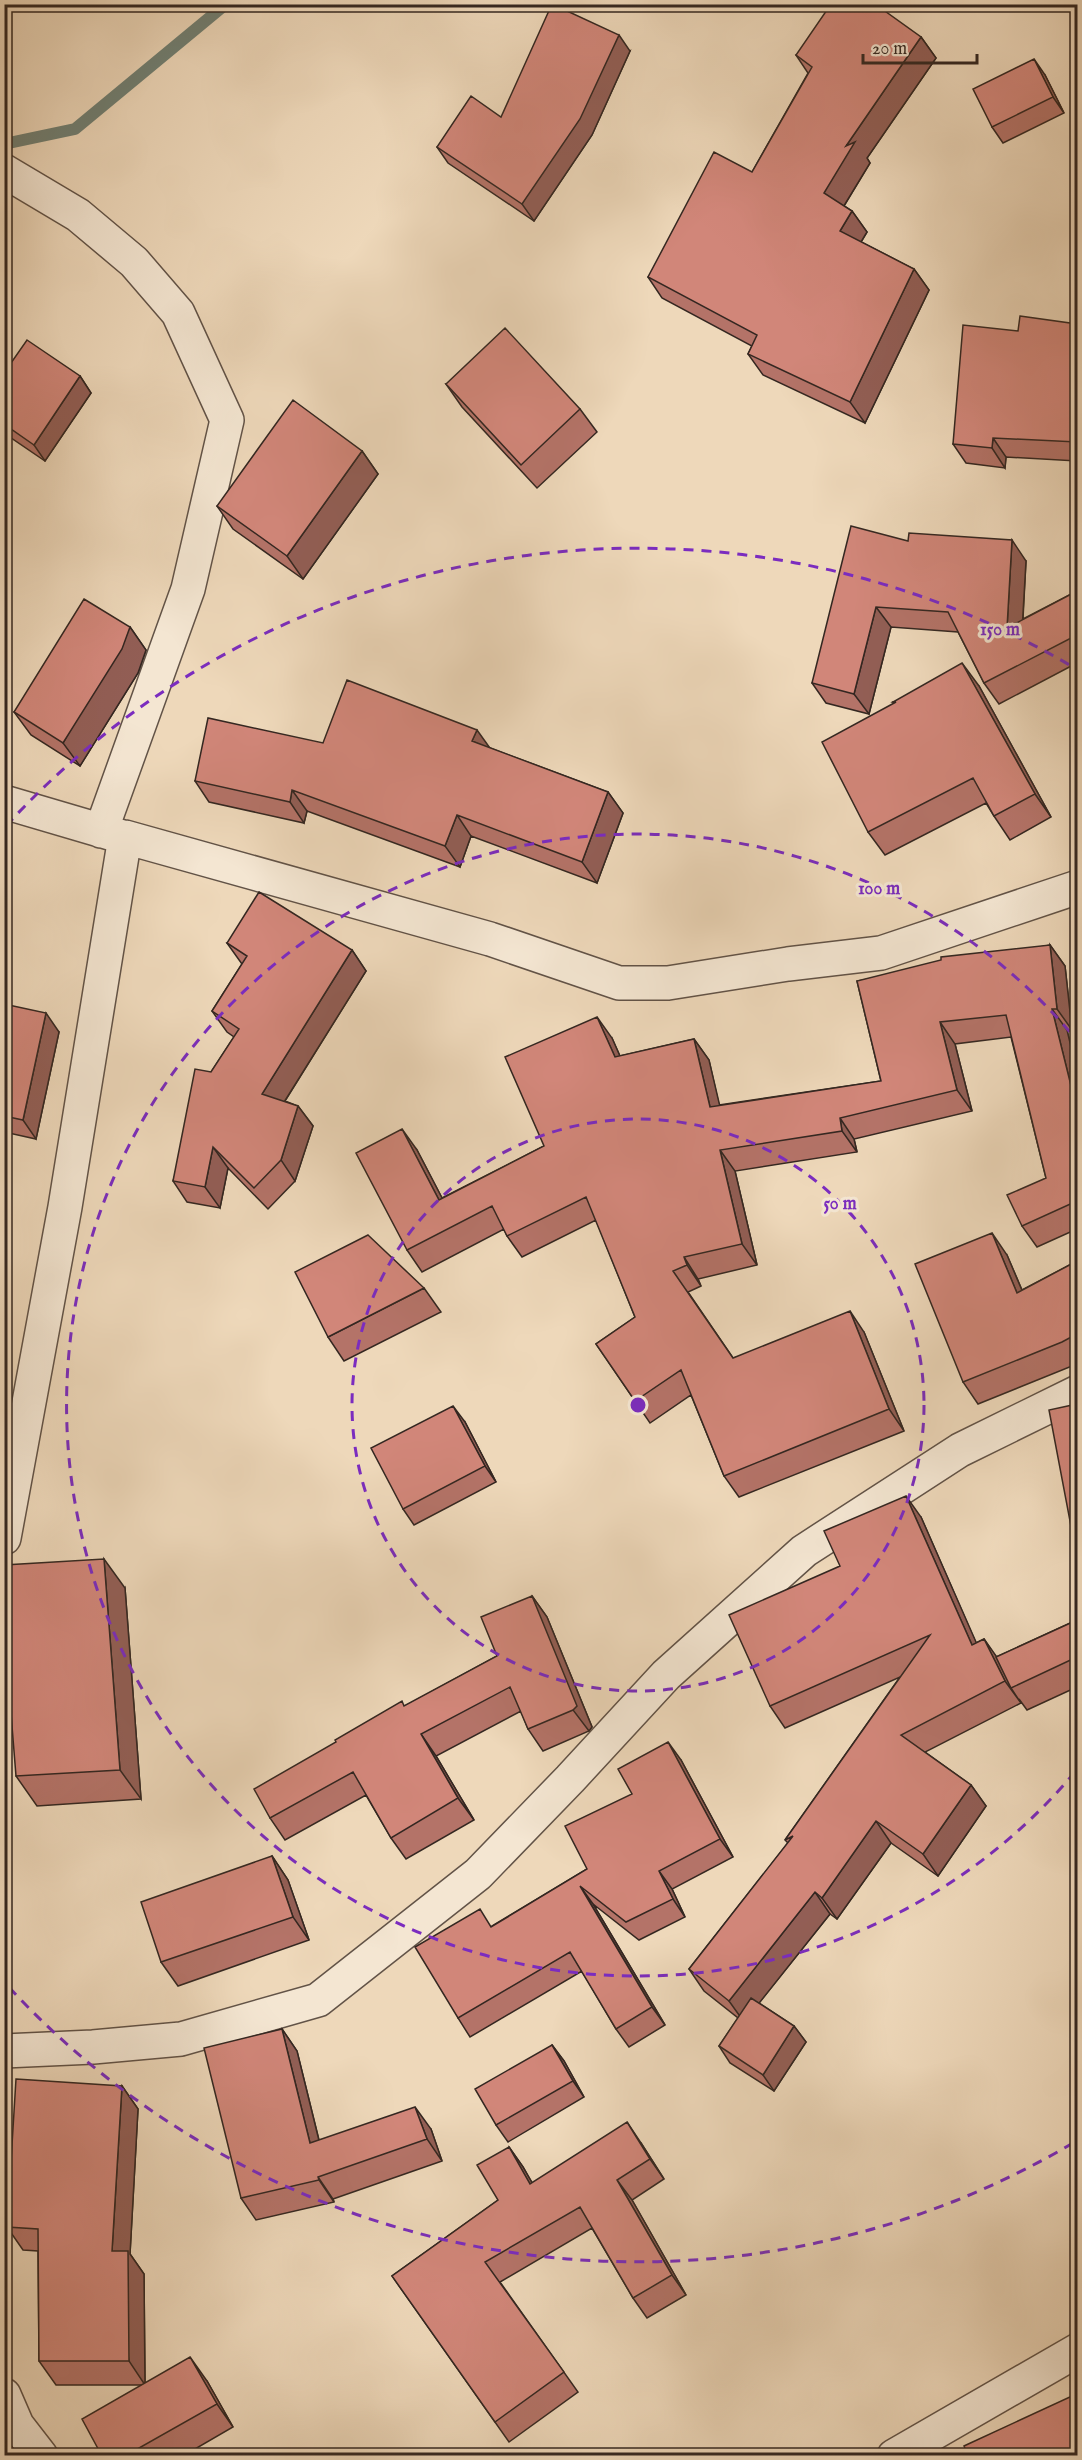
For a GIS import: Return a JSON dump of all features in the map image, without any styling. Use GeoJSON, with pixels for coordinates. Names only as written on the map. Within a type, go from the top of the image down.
{"type":"FeatureCollection","features":[{"type":"Feature","properties":{"kind":"street"},"geometry":{"type":"LineString","coordinates":[[4,171],[78,215],[134,262],[178,313],[226,420],[189,589],[113,834],[64,1207],[4,1538]]}},
{"type":"Feature","properties":{"kind":"street"},"geometry":{"type":"LineString","coordinates":[[4,802],[490,939],[619,983],[668,983],[789,964],[881,953],[1077,887]]}},
{"type":"Feature","properties":{"kind":"street"},"geometry":{"type":"LineString","coordinates":[[4,2051],[93,2048],[181,2039],[318,2000],[478,1874],[666,1675],[804,1551],[960,1450],[1077,1392]]}},
{"type":"Feature","properties":{"kind":"street"},"geometry":{"type":"LineString","coordinates":[[894,2456],[1077,2350]]}},
{"type":"Feature","properties":{"kind":"street"},"geometry":{"type":"LineString","coordinates":[[4,2395],[17,2425],[41,2456]]}},
{"type":"Feature","properties":{"kind":"building"},"geometry":{"type":"Polygon","coordinates":[[[552,4],[619,35],[580,119],[522,204],[437,147],[471,96],[501,117],[552,4]]]}},
{"type":"Feature","properties":{"kind":"building"},"geometry":{"type":"Polygon","coordinates":[[[831,4],[875,4],[921,37],[846,146],[855,142],[824,193],[852,211],[840,231],[914,269],[850,402],[748,354],[757,335],[648,277],[714,152],[752,172],[812,67],[796,55],[831,4]]]}},
{"type":"Feature","properties":{"kind":"building"},"geometry":{"type":"Polygon","coordinates":[[[1034,59],[1053,97],[992,127],[973,89],[1034,59]]]}},
{"type":"Feature","properties":{"kind":"building"},"geometry":{"type":"Polygon","coordinates":[[[1020,316],[1077,324],[1077,442],[993,438],[992,448],[953,444],[963,325],[1018,331],[1020,316]]]}},
{"type":"Feature","properties":{"kind":"building"},"geometry":{"type":"Polygon","coordinates":[[[505,328],[580,409],[521,465],[446,384],[505,328]]]}},
{"type":"Feature","properties":{"kind":"building"},"geometry":{"type":"Polygon","coordinates":[[[27,340],[80,376],[34,445],[4,424],[4,373],[27,340]]]}},
{"type":"Feature","properties":{"kind":"building"},"geometry":{"type":"Polygon","coordinates":[[[293,400],[362,451],[287,556],[217,506],[293,400]]]}},
{"type":"Feature","properties":{"kind":"building"},"geometry":{"type":"Polygon","coordinates":[[[851,526],[908,541],[909,533],[1012,540],[1007,628],[1077,591],[1077,635],[984,683],[948,612],[876,607],[854,694],[812,683],[851,526]]]}},
{"type":"Feature","properties":{"kind":"building"},"geometry":{"type":"Polygon","coordinates":[[[84,599],[130,627],[122,649],[63,743],[14,712],[84,599]]]}},
{"type":"Feature","properties":{"kind":"building"},"geometry":{"type":"Polygon","coordinates":[[[962,663],[1035,794],[994,816],[973,778],[868,832],[822,742],[962,663]]]}},
{"type":"Feature","properties":{"kind":"building"},"geometry":{"type":"Polygon","coordinates":[[[347,680],[477,730],[472,741],[608,792],[582,862],[457,815],[445,846],[292,790],[290,802],[195,781],[208,718],[323,743],[347,680]]]}},
{"type":"Feature","properties":{"kind":"building"},"geometry":{"type":"Polygon","coordinates":[[[259,892],[352,950],[262,1094],[298,1106],[281,1160],[254,1188],[213,1147],[205,1187],[173,1181],[195,1069],[211,1072],[239,1029],[212,1011],[247,956],[227,943],[259,892]]]}},
{"type":"Feature","properties":{"kind":"building"},"geometry":{"type":"Polygon","coordinates":[[[1050,945],[1057,1009],[1052,1009],[1077,1110],[1077,1201],[1022,1226],[1007,1195],[1046,1178],[1006,1015],[940,1022],[957,1090],[840,1118],[842,1131],[720,1150],[742,1244],[684,1257],[687,1265],[673,1271],[733,1358],[850,1311],[889,1409],[724,1476],[681,1370],[635,1401],[596,1344],[635,1317],[586,1197],[507,1236],[492,1206],[407,1250],[356,1153],[402,1129],[439,1200],[544,1146],[505,1057],[597,1017],[615,1057],[694,1039],[710,1107],[881,1081],[857,981],[941,960],[941,957],[1050,945]]]}},
{"type":"Feature","properties":{"kind":"building"},"geometry":{"type":"Polygon","coordinates":[[[4,1004],[46,1013],[23,1120],[4,1116],[4,1004]]]}},
{"type":"Feature","properties":{"kind":"building"},"geometry":{"type":"Polygon","coordinates":[[[992,1233],[1017,1293],[1077,1261],[1077,1334],[963,1382],[915,1264],[992,1233]]]}},
{"type":"Feature","properties":{"kind":"building"},"geometry":{"type":"Polygon","coordinates":[[[368,1235],[424,1288],[328,1337],[295,1272],[368,1235]]]}},
{"type":"Feature","properties":{"kind":"building"},"geometry":{"type":"Polygon","coordinates":[[[1077,1404],[1077,1558],[1049,1410],[1077,1404]]]}},
{"type":"Feature","properties":{"kind":"building"},"geometry":{"type":"Polygon","coordinates":[[[453,1406],[485,1466],[403,1509],[371,1448],[453,1406]]]}},
{"type":"Feature","properties":{"kind":"building"},"geometry":{"type":"Polygon","coordinates":[[[906,1496],[972,1645],[984,1639],[1005,1681],[901,1735],[971,1785],[923,1854],[876,1821],[822,1898],[815,1892],[729,2001],[689,1969],[793,1836],[785,1840],[930,1635],[770,1706],[729,1615],[840,1566],[824,1531],[906,1496]]]}},
{"type":"Feature","properties":{"kind":"building"},"geometry":{"type":"Polygon","coordinates":[[[104,1559],[120,1770],[16,1776],[4,1626],[4,1565],[104,1559]]]}},
{"type":"Feature","properties":{"kind":"building"},"geometry":{"type":"Polygon","coordinates":[[[532,1596],[577,1706],[573,1710],[528,1729],[510,1687],[421,1734],[458,1798],[391,1838],[353,1772],[270,1818],[254,1789],[402,1701],[404,1706],[497,1656],[481,1617],[532,1596]]]}},
{"type":"Feature","properties":{"kind":"building"},"geometry":{"type":"Polygon","coordinates":[[[1077,1620],[1077,1657],[1011,1688],[996,1657],[1077,1620]]]}},
{"type":"Feature","properties":{"kind":"building"},"geometry":{"type":"Polygon","coordinates":[[[668,1742],[720,1839],[659,1871],[673,1899],[626,1922],[580,1886],[652,2007],[616,2029],[570,1952],[458,2018],[415,1947],[480,1909],[491,1927],[587,1869],[565,1826],[632,1794],[618,1769],[668,1742]]]}},
{"type":"Feature","properties":{"kind":"building"},"geometry":{"type":"Polygon","coordinates":[[[272,1856],[293,1917],[161,1962],[141,1902],[272,1856]]]}},
{"type":"Feature","properties":{"kind":"building"},"geometry":{"type":"Polygon","coordinates":[[[751,1998],[794,2026],[763,2075],[719,2046],[751,1998]]]}},
{"type":"Feature","properties":{"kind":"building"},"geometry":{"type":"Polygon","coordinates":[[[282,2029],[310,2143],[415,2107],[427,2139],[318,2177],[319,2180],[241,2198],[204,2048],[282,2029]]]}},
{"type":"Feature","properties":{"kind":"building"},"geometry":{"type":"Polygon","coordinates":[[[552,2045],[573,2081],[496,2125],[475,2089],[552,2045]]]}},
{"type":"Feature","properties":{"kind":"building"},"geometry":{"type":"Polygon","coordinates":[[[16,2079],[122,2086],[112,2251],[128,2251],[129,2361],[39,2361],[38,2229],[7,2227],[16,2079]]]}},
{"type":"Feature","properties":{"kind":"building"},"geometry":{"type":"Polygon","coordinates":[[[627,2122],[650,2159],[617,2180],[672,2275],[633,2298],[580,2207],[485,2262],[564,2372],[495,2422],[392,2276],[498,2200],[477,2165],[509,2147],[530,2184],[627,2122]]]}},
{"type":"Feature","properties":{"kind":"building"},"geometry":{"type":"Polygon","coordinates":[[[190,2357],[217,2404],[125,2456],[102,2456],[82,2419],[190,2357]]]}},
{"type":"Feature","properties":{"kind":"building"},"geometry":{"type":"Polygon","coordinates":[[[1072,2396],[1077,2407],[1077,2456],[968,2456],[964,2446],[1072,2396]]]}},
{"type":"Feature","properties":{"kind":"waterway"},"geometry":{"type":"LineString","coordinates":[[4,144],[75,129],[226,4]]}}]}
